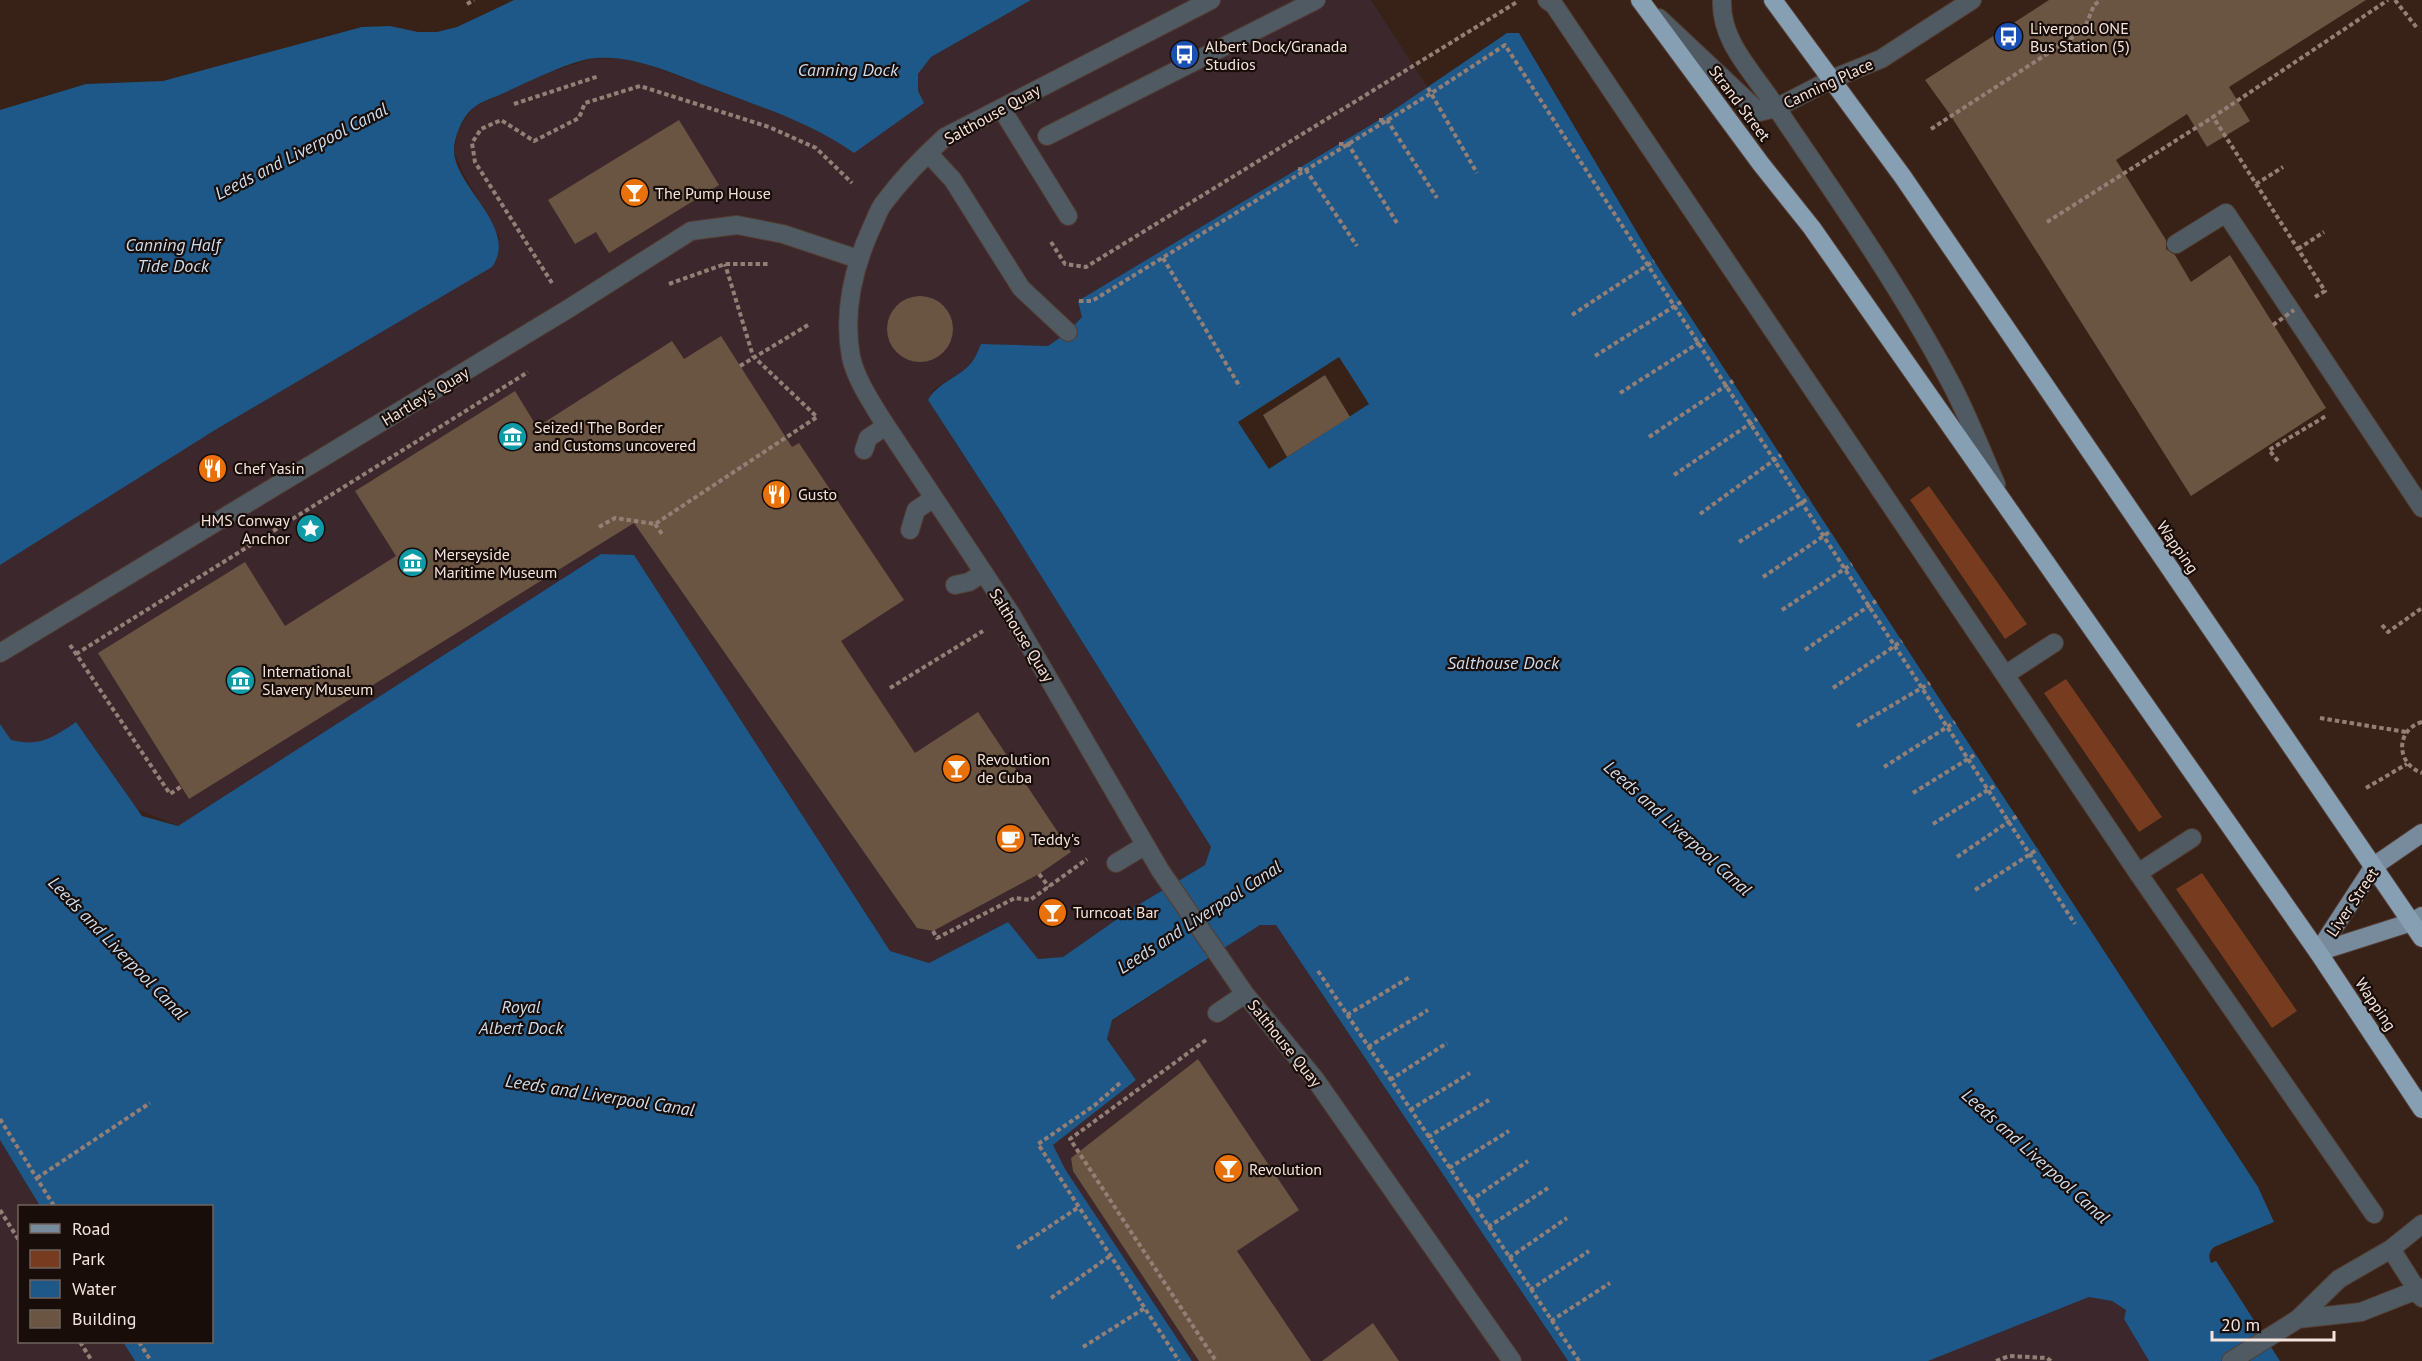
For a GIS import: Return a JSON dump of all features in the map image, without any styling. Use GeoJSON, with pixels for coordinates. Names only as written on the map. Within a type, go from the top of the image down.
{"type":"FeatureCollection","features":[{"type":"Feature","properties":{"kind":"highway","name":"Strand Street"},"geometry":{"type":"LineString","coordinates":[[1640,0],[1761,164],[1812,228]]}},
{"type":"Feature","properties":{"kind":"highway"},"geometry":{"type":"LineString","coordinates":[[1773,0],[1833,79]]}},
{"type":"Feature","properties":{"kind":"highway","name":"Wapping"},"geometry":{"type":"LineString","coordinates":[[1833,79],[1903,177],[2021,354],[2374,866],[2419,925]]}},
{"type":"Feature","properties":{"kind":"highway","name":"Wapping"},"geometry":{"type":"LineString","coordinates":[[1812,228],[2318,952],[2422,1109]]}},
{"type":"Feature","properties":{"kind":"main road","name":"Liver Street"},"geometry":{"type":"LineString","coordinates":[[2318,952],[2374,866],[2422,833]]}},
{"type":"Feature","properties":{"kind":"main road","name":"Liver Street"},"geometry":{"type":"LineString","coordinates":[[2318,952],[2419,925]]}},
{"type":"Feature","properties":{"kind":"street","name":"Salthouse Quay"},"geometry":{"type":"LineString","coordinates":[[1211,0],[945,137],[928,153],[882,205],[858,259],[848,324],[852,359],[866,393],[886,426],[1035,653],[1144,846],[1245,994],[1316,1078],[1512,1361]]}},
{"type":"Feature","properties":{"kind":"street"},"geometry":{"type":"LineString","coordinates":[[1047,136],[1316,0]]}},
{"type":"Feature","properties":{"kind":"street"},"geometry":{"type":"LineString","coordinates":[[1547,0],[1560,15],[2138,873],[2374,1214]]}},
{"type":"Feature","properties":{"kind":"street","name":"Canning Place"},"geometry":{"type":"LineString","coordinates":[[1640,0],[1759,112],[1776,108],[1833,79],[1881,59],[1972,0]]}},
{"type":"Feature","properties":{"kind":"street","name":"Wapping"},"geometry":{"type":"LineString","coordinates":[[1722,0],[1721,16],[1730,41],[1846,209],[1948,377],[2007,507]]}},
{"type":"Feature","properties":{"kind":"street"},"geometry":{"type":"LineString","coordinates":[[1001,108],[1024,149],[1068,216]]}},
{"type":"Feature","properties":{"kind":"street"},"geometry":{"type":"LineString","coordinates":[[928,153],[953,180],[1021,288],[1068,332]]}},
{"type":"Feature","properties":{"kind":"street"},"geometry":{"type":"LineString","coordinates":[[2176,244],[2226,213],[2422,508]]}},
{"type":"Feature","properties":{"kind":"street","name":"Hartley's Quay"},"geometry":{"type":"LineString","coordinates":[[5,650],[568,309],[691,231],[737,225],[783,234],[858,259]]}},
{"type":"Feature","properties":{"kind":"street"},"geometry":{"type":"LineString","coordinates":[[864,450],[868,438],[886,426]]}},
{"type":"Feature","properties":{"kind":"street"},"geometry":{"type":"LineString","coordinates":[[910,530],[908,508],[934,498]]}},
{"type":"Feature","properties":{"kind":"street"},"geometry":{"type":"LineString","coordinates":[[954,585],[969,582],[983,573]]}},
{"type":"Feature","properties":{"kind":"street"},"geometry":{"type":"LineString","coordinates":[[2005,675],[2054,643]]}},
{"type":"Feature","properties":{"kind":"street"},"geometry":{"type":"LineString","coordinates":[[2138,873],[2192,838]]}},
{"type":"Feature","properties":{"kind":"street"},"geometry":{"type":"LineString","coordinates":[[1116,863],[1144,846]]}},
{"type":"Feature","properties":{"kind":"street"},"geometry":{"type":"LineString","coordinates":[[1217,1013],[1245,994]]}},
{"type":"Feature","properties":{"kind":"street"},"geometry":{"type":"LineString","coordinates":[[2231,1361],[2298,1318],[2339,1279],[2391,1249],[2422,1224]]}},
{"type":"Feature","properties":{"kind":"street"},"geometry":{"type":"LineString","coordinates":[[2298,1318],[2361,1312],[2420,1292],[2391,1249]]}},
{"type":"Feature","properties":{"kind":"path"},"geometry":{"type":"LineString","coordinates":[[467,4],[474,0]]}},
{"type":"Feature","properties":{"kind":"path"},"geometry":{"type":"LineString","coordinates":[[1048,236],[1065,264],[1086,267],[1520,0]]}},
{"type":"Feature","properties":{"kind":"path"},"geometry":{"type":"LineString","coordinates":[[1931,129],[2084,30],[2094,5],[2101,0]]}},
{"type":"Feature","properties":{"kind":"path"},"geometry":{"type":"LineString","coordinates":[[2047,222],[2213,117],[2388,0]]}},
{"type":"Feature","properties":{"kind":"path"},"geometry":{"type":"LineString","coordinates":[[2395,0],[2417,28]]}},
{"type":"Feature","properties":{"kind":"path"},"geometry":{"type":"LineString","coordinates":[[1078,301],[1092,301],[1430,94],[1505,45],[2075,924]]}},
{"type":"Feature","properties":{"kind":"path"},"geometry":{"type":"LineString","coordinates":[[514,104],[598,76]]}},
{"type":"Feature","properties":{"kind":"path"},"geometry":{"type":"LineString","coordinates":[[568,309],[475,162],[472,143],[481,129],[501,120],[534,141],[579,118],[585,104],[640,86],[769,127],[816,148],[852,183]]}},
{"type":"Feature","properties":{"kind":"path"},"geometry":{"type":"LineString","coordinates":[[1428,88],[1477,173]]}},
{"type":"Feature","properties":{"kind":"path"},"geometry":{"type":"LineString","coordinates":[[2213,117],[2316,278]]}},
{"type":"Feature","properties":{"kind":"path"},"geometry":{"type":"LineString","coordinates":[[1379,120],[1387,120]]}},
{"type":"Feature","properties":{"kind":"path"},"geometry":{"type":"LineString","coordinates":[[1387,120],[1437,198]]}},
{"type":"Feature","properties":{"kind":"path"},"geometry":{"type":"LineString","coordinates":[[1339,144],[1348,144]]}},
{"type":"Feature","properties":{"kind":"path"},"geometry":{"type":"LineString","coordinates":[[1348,144],[1397,223]]}},
{"type":"Feature","properties":{"kind":"path"},"geometry":{"type":"LineString","coordinates":[[2256,184],[2283,167]]}},
{"type":"Feature","properties":{"kind":"path"},"geometry":{"type":"LineString","coordinates":[[1298,169],[1306,170],[1358,246]]}},
{"type":"Feature","properties":{"kind":"path"},"geometry":{"type":"LineString","coordinates":[[2298,249],[2324,232]]}},
{"type":"Feature","properties":{"kind":"path"},"geometry":{"type":"LineString","coordinates":[[1163,258],[1240,387]]}},
{"type":"Feature","properties":{"kind":"path"},"geometry":{"type":"LineString","coordinates":[[1572,315],[1654,261]]}},
{"type":"Feature","properties":{"kind":"path"},"geometry":{"type":"LineString","coordinates":[[662,288],[672,282],[725,264],[776,264]]}},
{"type":"Feature","properties":{"kind":"path"},"geometry":{"type":"LineString","coordinates":[[599,527],[615,518],[655,524],[817,417],[753,356],[725,264]]}},
{"type":"Feature","properties":{"kind":"path"},"geometry":{"type":"LineString","coordinates":[[1595,356],[1681,302]]}},
{"type":"Feature","properties":{"kind":"path"},"geometry":{"type":"LineString","coordinates":[[2273,324],[2294,310]]}},
{"type":"Feature","properties":{"kind":"path"},"geometry":{"type":"LineString","coordinates":[[740,366],[753,356],[808,325]]}},
{"type":"Feature","properties":{"kind":"path"},"geometry":{"type":"LineString","coordinates":[[1620,393],[1705,339]]}},
{"type":"Feature","properties":{"kind":"path"},"geometry":{"type":"LineString","coordinates":[[76,654],[531,370]]}},
{"type":"Feature","properties":{"kind":"path"},"geometry":{"type":"LineString","coordinates":[[1649,437],[1733,381]]}},
{"type":"Feature","properties":{"kind":"path"},"geometry":{"type":"LineString","coordinates":[[2278,461],[2269,450],[2332,412]]}},
{"type":"Feature","properties":{"kind":"path"},"geometry":{"type":"LineString","coordinates":[[1674,475],[1757,419]]}},
{"type":"Feature","properties":{"kind":"path"},"geometry":{"type":"LineString","coordinates":[[1700,514],[1781,455]]}},
{"type":"Feature","properties":{"kind":"path"},"geometry":{"type":"LineString","coordinates":[[1738,542],[1809,498]]}},
{"type":"Feature","properties":{"kind":"path"},"geometry":{"type":"LineString","coordinates":[[655,524],[662,534]]}},
{"type":"Feature","properties":{"kind":"path"},"geometry":{"type":"LineString","coordinates":[[1763,577],[1831,531]]}},
{"type":"Feature","properties":{"kind":"path"},"geometry":{"type":"LineString","coordinates":[[1782,610],[1852,564]]}},
{"type":"Feature","properties":{"kind":"path"},"geometry":{"type":"LineString","coordinates":[[1804,650],[1876,601]]}},
{"type":"Feature","properties":{"kind":"path"},"geometry":{"type":"LineString","coordinates":[[2382,624],[2388,632],[2422,608]]}},
{"type":"Feature","properties":{"kind":"path"},"geometry":{"type":"LineString","coordinates":[[54,622],[170,794],[182,786]]}},
{"type":"Feature","properties":{"kind":"path"},"geometry":{"type":"LineString","coordinates":[[890,688],[983,632]]}},
{"type":"Feature","properties":{"kind":"path"},"geometry":{"type":"LineString","coordinates":[[1833,688],[1902,641]]}},
{"type":"Feature","properties":{"kind":"path"},"geometry":{"type":"LineString","coordinates":[[1857,726],[1930,683]]}},
{"type":"Feature","properties":{"kind":"path"},"geometry":{"type":"LineString","coordinates":[[2320,718],[2406,732]]}},
{"type":"Feature","properties":{"kind":"path"},"geometry":{"type":"LineString","coordinates":[[1884,767],[1955,722]]}},
{"type":"Feature","properties":{"kind":"path"},"geometry":{"type":"LineString","coordinates":[[2422,722],[2414,724],[2406,732],[2402,742],[2402,754],[2407,764],[2422,773]]}},
{"type":"Feature","properties":{"kind":"path"},"geometry":{"type":"LineString","coordinates":[[1913,793],[1976,754]]}},
{"type":"Feature","properties":{"kind":"path"},"geometry":{"type":"LineString","coordinates":[[2366,788],[2407,764]]}},
{"type":"Feature","properties":{"kind":"path"},"geometry":{"type":"LineString","coordinates":[[1933,824],[1996,784]]}},
{"type":"Feature","properties":{"kind":"path"},"geometry":{"type":"LineString","coordinates":[[1956,856],[2017,816]]}},
{"type":"Feature","properties":{"kind":"path"},"geometry":{"type":"LineString","coordinates":[[1976,890],[2038,849]]}},
{"type":"Feature","properties":{"kind":"path"},"geometry":{"type":"LineString","coordinates":[[933,931],[937,938],[1015,898],[1030,900],[1095,853]]}},
{"type":"Feature","properties":{"kind":"path"},"geometry":{"type":"LineString","coordinates":[[1039,874],[1049,887]]}},
{"type":"Feature","properties":{"kind":"path"},"geometry":{"type":"LineString","coordinates":[[1318,971],[1579,1361]]}},
{"type":"Feature","properties":{"kind":"path"},"geometry":{"type":"LineString","coordinates":[[1347,1015],[1410,977]]}},
{"type":"Feature","properties":{"kind":"path"},"geometry":{"type":"LineString","coordinates":[[1368,1047],[1428,1010]]}},
{"type":"Feature","properties":{"kind":"path"},"geometry":{"type":"LineString","coordinates":[[1214,1035],[1070,1139],[1216,1361]]}},
{"type":"Feature","properties":{"kind":"path"},"geometry":{"type":"LineString","coordinates":[[1390,1080],[1447,1043]]}},
{"type":"Feature","properties":{"kind":"path"},"geometry":{"type":"LineString","coordinates":[[1410,1110],[1470,1072]]}},
{"type":"Feature","properties":{"kind":"path"},"geometry":{"type":"LineString","coordinates":[[1120,1083],[1095,1105],[1038,1144],[1178,1361]]}},
{"type":"Feature","properties":{"kind":"path"},"geometry":{"type":"LineString","coordinates":[[1428,1137],[1489,1100]]}},
{"type":"Feature","properties":{"kind":"path"},"geometry":{"type":"LineString","coordinates":[[37,1178],[150,1103]]}},
{"type":"Feature","properties":{"kind":"path"},"geometry":{"type":"LineString","coordinates":[[0,1119],[53,1205]]}},
{"type":"Feature","properties":{"kind":"path"},"geometry":{"type":"LineString","coordinates":[[1449,1168],[1509,1131]]}},
{"type":"Feature","properties":{"kind":"path"},"geometry":{"type":"LineString","coordinates":[[1470,1201],[1528,1161]]}},
{"type":"Feature","properties":{"kind":"path"},"geometry":{"type":"LineString","coordinates":[[1488,1227],[1548,1188]]}},
{"type":"Feature","properties":{"kind":"path"},"geometry":{"type":"LineString","coordinates":[[1017,1248],[1079,1207]]}},
{"type":"Feature","properties":{"kind":"path"},"geometry":{"type":"LineString","coordinates":[[0,1210],[18,1239]]}},
{"type":"Feature","properties":{"kind":"path"},"geometry":{"type":"LineString","coordinates":[[1509,1258],[1566,1218]]}},
{"type":"Feature","properties":{"kind":"path"},"geometry":{"type":"LineString","coordinates":[[1530,1290],[1589,1251]]}},
{"type":"Feature","properties":{"kind":"path"},"geometry":{"type":"LineString","coordinates":[[1051,1298],[1110,1256]]}},
{"type":"Feature","properties":{"kind":"path"},"geometry":{"type":"LineString","coordinates":[[1551,1321],[1610,1283]]}},
{"type":"Feature","properties":{"kind":"path"},"geometry":{"type":"LineString","coordinates":[[1083,1347],[1145,1308]]}},
{"type":"Feature","properties":{"kind":"path"},"geometry":{"type":"LineString","coordinates":[[81,1343],[92,1361]]}},
{"type":"Feature","properties":{"kind":"path"},"geometry":{"type":"LineString","coordinates":[[140,1343],[151,1361]]}},
{"type":"Feature","properties":{"kind":"path"},"geometry":{"type":"LineString","coordinates":[[1996,1361],[2009,1356],[2051,1361]]}},
{"type":"Feature","properties":{"kind":"shaded area"},"geometry":{"type":"Polygon","coordinates":[[[1031,0],[1371,0],[1428,88],[1379,120],[1078,301],[1083,317],[1068,332],[1048,346],[981,344],[974,360],[963,371],[934,389],[928,400],[1211,847],[1205,865],[1133,908],[1063,957],[1038,959],[1008,922],[929,963],[890,951],[634,555],[601,554],[178,826],[137,809],[76,722],[52,739],[27,744],[10,740],[0,724],[0,565],[215,430],[500,239],[461,169],[454,151],[458,131],[473,107],[542,75],[593,58],[622,59],[649,65],[800,121],[829,135],[854,153],[918,91],[918,74],[931,57],[1031,0]]]}},
{"type":"Feature","properties":{"kind":"shaded area"},"geometry":{"type":"Polygon","coordinates":[[[1260,925],[1276,925],[1568,1361],[1192,1361],[1065,1169],[1053,1145],[1136,1080],[1107,1038],[1112,1021],[1260,925]]]}},
{"type":"Feature","properties":{"kind":"shaded area"},"geometry":{"type":"Polygon","coordinates":[[[0,1140],[39,1205],[18,1205],[18,1343],[124,1343],[135,1361],[0,1361],[0,1140]]]}},
{"type":"Feature","properties":{"kind":"shaded area"},"geometry":{"type":"Polygon","coordinates":[[[2089,1297],[2112,1301],[2126,1310],[2124,1319],[2149,1361],[1928,1361],[2089,1297]]]}},
{"type":"Feature","properties":{"kind":"green space"},"geometry":{"type":"Polygon","coordinates":[[[1929,486],[2027,624],[2005,639],[1910,500],[1929,486]]]}},
{"type":"Feature","properties":{"kind":"green space"},"geometry":{"type":"Polygon","coordinates":[[[2066,679],[2162,817],[2139,832],[2044,693],[2066,679]]]}},
{"type":"Feature","properties":{"kind":"green space"},"geometry":{"type":"Polygon","coordinates":[[[2202,873],[2297,1011],[2272,1028],[2176,889],[2202,873]]]}},
{"type":"Feature","properties":{"kind":"water","name":"Canning Half Tide Dock"},"geometry":{"type":"Polygon","coordinates":[[[514,0],[1031,0],[931,57],[918,74],[918,91],[924,103],[854,153],[786,116],[671,72],[626,60],[595,58],[574,63],[480,103],[469,111],[463,121],[454,148],[456,162],[463,177],[492,222],[498,237],[498,252],[492,267],[215,430],[0,565],[0,110],[86,84],[163,81],[362,27],[390,26],[418,32],[437,32],[457,27],[514,0]]]}},
{"type":"Feature","properties":{"kind":"water"},"geometry":{"type":"Polygon","coordinates":[[[1507,33],[1519,33],[1654,261],[2258,1187],[2274,1222],[2214,1247],[2210,1252],[2210,1258],[2211,1263],[2216,1261],[2280,1361],[2149,1361],[2124,1319],[2126,1310],[2112,1301],[2089,1297],[1928,1361],[1568,1361],[1276,925],[1260,925],[1112,1020],[1107,1039],[1136,1080],[1053,1145],[1065,1169],[1192,1361],[135,1361],[124,1343],[213,1343],[213,1205],[39,1205],[0,1140],[0,724],[11,740],[38,742],[53,737],[76,722],[142,816],[178,826],[601,554],[634,555],[890,951],[929,963],[1008,922],[1038,959],[1063,957],[1133,908],[1205,865],[1211,847],[928,400],[937,389],[972,362],[981,344],[1048,346],[1068,332],[1082,317],[1078,301],[1379,120],[1507,33]]]}},
{"type":"Feature","properties":{"kind":"pier"},"geometry":{"type":"Polygon","coordinates":[[[1339,357],[1369,404],[1269,469],[1238,422],[1339,357]]]}},
{"type":"Feature","properties":{"kind":"building"},"geometry":{"type":"Polygon","coordinates":[[[2049,0],[2366,0],[2229,87],[2250,121],[2207,147],[2187,114],[2116,160],[2166,240],[2166,249],[2175,255],[2191,282],[2230,255],[2326,408],[2191,496],[1951,116],[1925,80],[2049,0]]]}},
{"type":"Feature","properties":{"kind":"building","name":"The Pump House"},"geometry":{"type":"Polygon","coordinates":[[[679,120],[719,185],[609,253],[596,232],[575,244],[548,200],[679,120]]]}},
{"type":"Feature","properties":{"kind":"building"},"geometry":{"type":"Polygon","coordinates":[[[913,296],[927,296],[939,301],[948,310],[953,329],[951,342],[944,353],[927,362],[913,362],[901,357],[892,348],[887,336],[887,322],[892,310],[901,301],[913,296]]]}},
{"type":"Feature","properties":{"kind":"building"},"geometry":{"type":"Polygon","coordinates":[[[721,336],[792,447],[799,443],[904,600],[841,641],[915,753],[978,712],[1071,852],[1039,874],[933,931],[917,928],[634,523],[189,799],[98,653],[245,562],[285,626],[396,556],[355,491],[515,391],[537,427],[672,341],[684,359],[721,336]]]}},
{"type":"Feature","properties":{"kind":"building"},"geometry":{"type":"Polygon","coordinates":[[[1325,375],[1350,417],[1287,457],[1263,415],[1325,375]]]}},
{"type":"Feature","properties":{"kind":"building"},"geometry":{"type":"Polygon","coordinates":[[[1198,1059],[1299,1210],[1237,1251],[1311,1361],[1199,1361],[1073,1171],[1071,1158],[1198,1059]]]}},
{"type":"Feature","properties":{"kind":"building"},"geometry":{"type":"Polygon","coordinates":[[[1373,1323],[1399,1361],[1322,1361],[1373,1323]]]}},
{"type":"Feature","properties":{"kind":"place","name":"Liverpool ONE Bus Station (5)"},"geometry":{"type":"Point","coordinates":[2009,37]}},
{"type":"Feature","properties":{"kind":"place","name":"Albert Dock/Granada Studios"},"geometry":{"type":"Point","coordinates":[1184,55]}},
{"type":"Feature","properties":{"kind":"place","name":"The Pump House"},"geometry":{"type":"Point","coordinates":[634,193]}},
{"type":"Feature","properties":{"kind":"place","name":"Seized! The Border and Customs uncovered"},"geometry":{"type":"Point","coordinates":[513,436]}},
{"type":"Feature","properties":{"kind":"place","name":"Chef Yasin"},"geometry":{"type":"Point","coordinates":[213,468]}},
{"type":"Feature","properties":{"kind":"place","name":"Gusto"},"geometry":{"type":"Point","coordinates":[777,494]}},
{"type":"Feature","properties":{"kind":"place","name":"HMS Conway Anchor"},"geometry":{"type":"Point","coordinates":[311,529]}},
{"type":"Feature","properties":{"kind":"place","name":"Merseyside Maritime Museum"},"geometry":{"type":"Point","coordinates":[413,563]}},
{"type":"Feature","properties":{"kind":"place","name":"International Slavery Museum"},"geometry":{"type":"Point","coordinates":[241,680]}},
{"type":"Feature","properties":{"kind":"place","name":"Revolution de Cuba"},"geometry":{"type":"Point","coordinates":[956,768]}},
{"type":"Feature","properties":{"kind":"place","name":"Teddy's"},"geometry":{"type":"Point","coordinates":[1010,839]}},
{"type":"Feature","properties":{"kind":"place","name":"Turncoat Bar"},"geometry":{"type":"Point","coordinates":[1052,912]}},
{"type":"Feature","properties":{"kind":"place","name":"Revolution"},"geometry":{"type":"Point","coordinates":[1228,1169]}},
{"type":"Feature","properties":{"kind":"water label","name":"Canning Dock"},"geometry":{"type":"Point","coordinates":[848,69]}},
{"type":"Feature","properties":{"kind":"water label","name":"Leeds and Liverpool Canal"},"geometry":{"type":"Point","coordinates":[301,151]}},
{"type":"Feature","properties":{"kind":"water label","name":"Salthouse Dock"},"geometry":{"type":"Point","coordinates":[1503,662]}},
{"type":"Feature","properties":{"kind":"water label","name":"Leeds and Liverpool Canal"},"geometry":{"type":"Point","coordinates":[1678,828]}},
{"type":"Feature","properties":{"kind":"water label","name":"Leeds and Liverpool Canal"},"geometry":{"type":"Point","coordinates":[1199,917]}},
{"type":"Feature","properties":{"kind":"water label","name":"Leeds and Liverpool Canal"},"geometry":{"type":"Point","coordinates":[118,948]}},
{"type":"Feature","properties":{"kind":"water label","name":"Royal Albert Dock"},"geometry":{"type":"Point","coordinates":[521,1016]}},
{"type":"Feature","properties":{"kind":"water label","name":"Leeds and Liverpool Canal"},"geometry":{"type":"Point","coordinates":[600,1095]}},
{"type":"Feature","properties":{"kind":"water label","name":"Leeds and Liverpool Canal"},"geometry":{"type":"Point","coordinates":[2036,1156]}}]}
